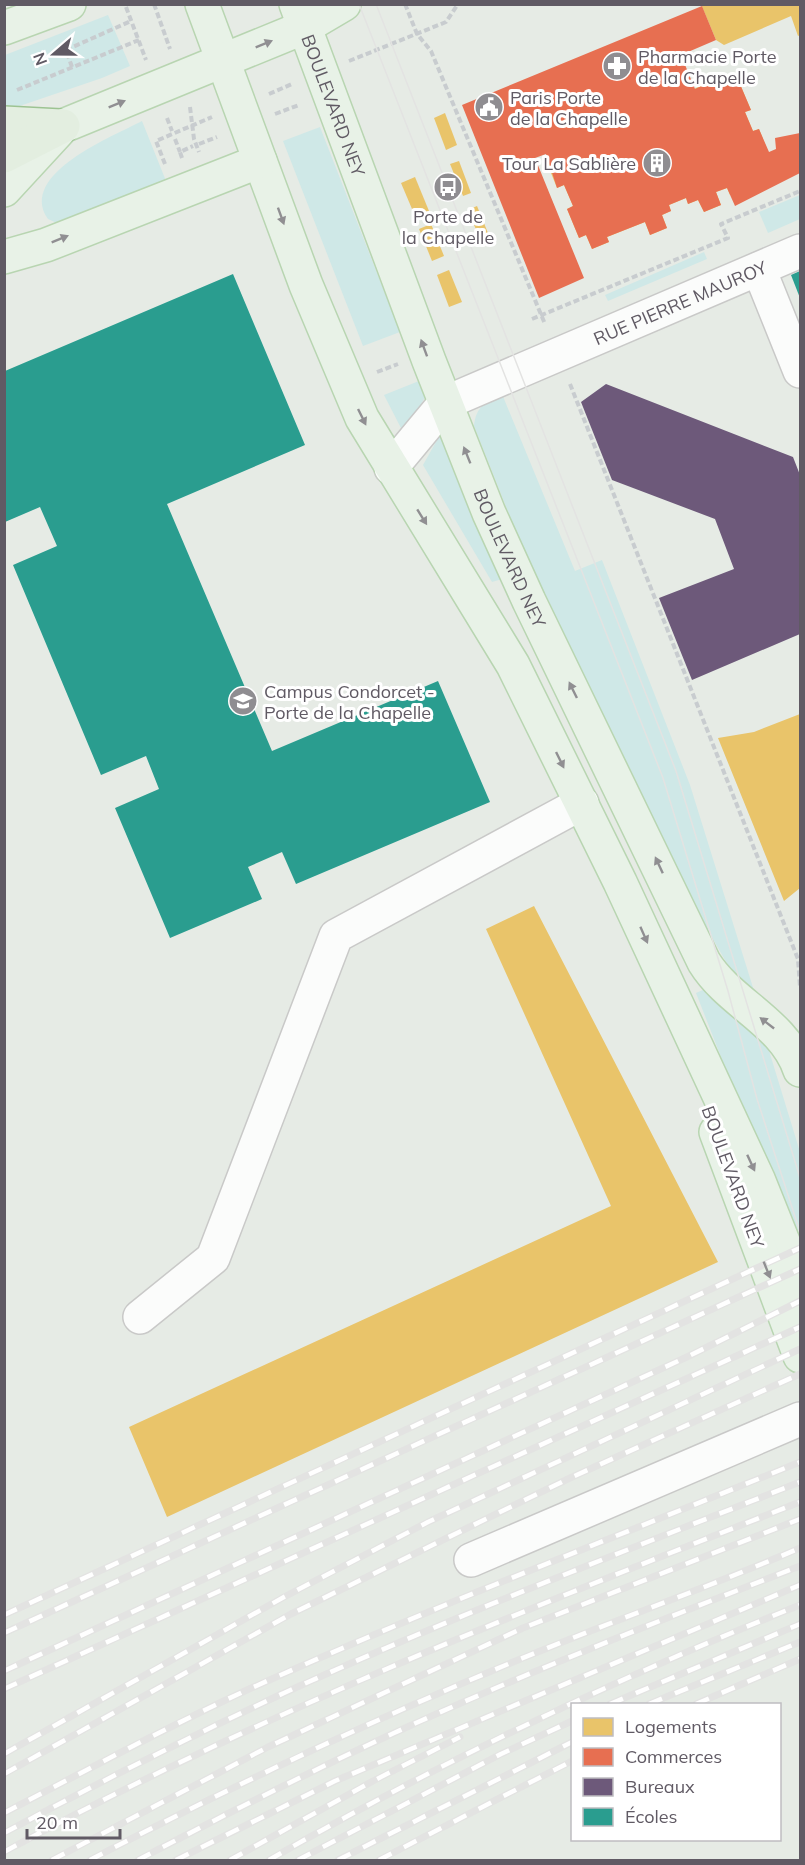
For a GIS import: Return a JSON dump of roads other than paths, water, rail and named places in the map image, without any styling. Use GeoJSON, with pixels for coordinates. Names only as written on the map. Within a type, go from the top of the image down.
{"type":"FeatureCollection","features":[{"type":"Feature","properties":{"kind":"highway"},"geometry":{"type":"LineString","coordinates":[[4,123],[63,126]]}},
{"type":"Feature","properties":{"kind":"highway"},"geometry":{"type":"LineString","coordinates":[[4,156],[63,126]]}},
{"type":"Feature","properties":{"kind":"main road"},"geometry":{"type":"LineString","coordinates":[[4,28],[69,4]]}},
{"type":"Feature","properties":{"kind":"main road","name":"BOULEVARD NEY"},"geometry":{"type":"LineString","coordinates":[[202,4],[346,384],[362,418],[391,468],[513,665],[582,803],[758,1179],[801,1284]]}},
{"type":"Feature","properties":{"kind":"main road"},"geometry":{"type":"LineString","coordinates":[[4,190],[63,126],[223,61],[301,16],[344,4]]}},
{"type":"Feature","properties":{"kind":"main road","name":"BOULEVARD NEY"},"geometry":{"type":"LineString","coordinates":[[301,16],[445,403],[529,601],[704,962],[728,991],[778,1033],[801,1070]]}},
{"type":"Feature","properties":{"kind":"main road"},"geometry":{"type":"LineString","coordinates":[[4,257],[46,245],[260,161]]}},
{"type":"Feature","properties":{"kind":"main road","name":"BOULEVARD NEY"},"geometry":{"type":"LineString","coordinates":[[672,996],[725,1161],[801,1356]]}},
{"type":"Feature","properties":{"kind":"street","name":"RUE PIERRE MAUROY"},"geometry":{"type":"LineString","coordinates":[[445,403],[801,251]]}},
{"type":"Feature","properties":{"kind":"street"},"geometry":{"type":"LineString","coordinates":[[759,269],[801,371]]}},
{"type":"Feature","properties":{"kind":"street"},"geometry":{"type":"LineString","coordinates":[[391,468],[445,403]]}},
{"type":"Feature","properties":{"kind":"street"},"geometry":{"type":"LineString","coordinates":[[140,1317],[213,1258],[336,936],[582,803]]}},
{"type":"Feature","properties":{"kind":"street"},"geometry":{"type":"LineString","coordinates":[[471,1560],[801,1419]]}},
{"type":"Feature","properties":{"kind":"tram line"},"geometry":{"type":"LineString","coordinates":[[359,4],[663,778],[728,991],[757,1099],[800,1232]]}},
{"type":"Feature","properties":{"kind":"tram line"},"geometry":{"type":"LineString","coordinates":[[376,4],[676,771],[800,1178]]}},
{"type":"Feature","properties":{"kind":"railway"},"geometry":{"type":"LineString","coordinates":[[4,1615],[800,1248]]}},
{"type":"Feature","properties":{"kind":"railway"},"geometry":{"type":"LineString","coordinates":[[4,1633],[800,1269]]}},
{"type":"Feature","properties":{"kind":"railway"},"geometry":{"type":"LineString","coordinates":[[4,1671],[689,1356],[800,1301]]}},
{"type":"Feature","properties":{"kind":"railway"},"geometry":{"type":"LineString","coordinates":[[4,1689],[800,1327]]}},
{"type":"Feature","properties":{"kind":"railway"},"geometry":{"type":"LineString","coordinates":[[4,1754],[284,1597],[428,1522],[800,1349]]}},
{"type":"Feature","properties":{"kind":"railway"},"geometry":{"type":"LineString","coordinates":[[4,1774],[291,1614],[570,1478],[800,1374]]}},
{"type":"Feature","properties":{"kind":"railway"},"geometry":{"type":"LineString","coordinates":[[4,1813],[186,1719],[315,1660],[800,1462]]}},
{"type":"Feature","properties":{"kind":"railway"},"geometry":{"type":"LineString","coordinates":[[4,1833],[284,1693],[541,1584],[800,1482]]}},
{"type":"Feature","properties":{"kind":"railway"},"geometry":{"type":"LineString","coordinates":[[4,1852],[101,1801],[297,1708],[497,1623],[800,1502]]}},
{"type":"Feature","properties":{"kind":"railway"},"geometry":{"type":"LineString","coordinates":[[52,1860],[268,1747],[523,1628],[800,1519]]}},
{"type":"Feature","properties":{"kind":"railway"},"geometry":{"type":"LineString","coordinates":[[90,1860],[248,1780],[409,1706],[800,1548]]}},
{"type":"Feature","properties":{"kind":"railway"},"geometry":{"type":"LineString","coordinates":[[138,1860],[297,1779],[444,1710],[596,1646],[800,1566]]}},
{"type":"Feature","properties":{"kind":"railway"},"geometry":{"type":"LineString","coordinates":[[176,1860],[335,1781],[800,1585]]}},
{"type":"Feature","properties":{"kind":"railway"},"geometry":{"type":"LineString","coordinates":[[573,1703],[800,1605]]}},
{"type":"Feature","properties":{"kind":"railway"},"geometry":{"type":"LineString","coordinates":[[612,1703],[800,1624]]}},
{"type":"Feature","properties":{"kind":"railway"},"geometry":{"type":"LineString","coordinates":[[651,1703],[800,1642]]}},
{"type":"Feature","properties":{"kind":"railway"},"geometry":{"type":"LineString","coordinates":[[698,1703],[800,1659]]}},
{"type":"Feature","properties":{"kind":"railway"},"geometry":{"type":"LineString","coordinates":[[269,1860],[398,1789],[571,1704]]}},
{"type":"Feature","properties":{"kind":"railway"},"geometry":{"type":"LineString","coordinates":[[298,1860],[501,1754],[571,1721]]}},
{"type":"Feature","properties":{"kind":"railway"},"geometry":{"type":"LineString","coordinates":[[230,1860],[373,1781],[460,1737]]}},
{"type":"Feature","properties":{"kind":"railway"},"geometry":{"type":"LineString","coordinates":[[338,1860],[571,1743]]}},
{"type":"Feature","properties":{"kind":"railway"},"geometry":{"type":"LineString","coordinates":[[379,1860],[571,1762]]}},
{"type":"Feature","properties":{"kind":"place","name":"Pharmacie Porte de la Chapelle"},"geometry":{"type":"Point","coordinates":[617,66]}},
{"type":"Feature","properties":{"kind":"place","name":"Paris Porte de la Chapelle"},"geometry":{"type":"Point","coordinates":[489,107]}},
{"type":"Feature","properties":{"kind":"place","name":"Tour La Sablière"},"geometry":{"type":"Point","coordinates":[657,163]}},
{"type":"Feature","properties":{"kind":"place","name":"Porte de la Chapelle"},"geometry":{"type":"Point","coordinates":[448,187]}},
{"type":"Feature","properties":{"kind":"place","name":"Campus Condorcet - Porte de la Chapelle"},"geometry":{"type":"Point","coordinates":[243,701]}}]}
